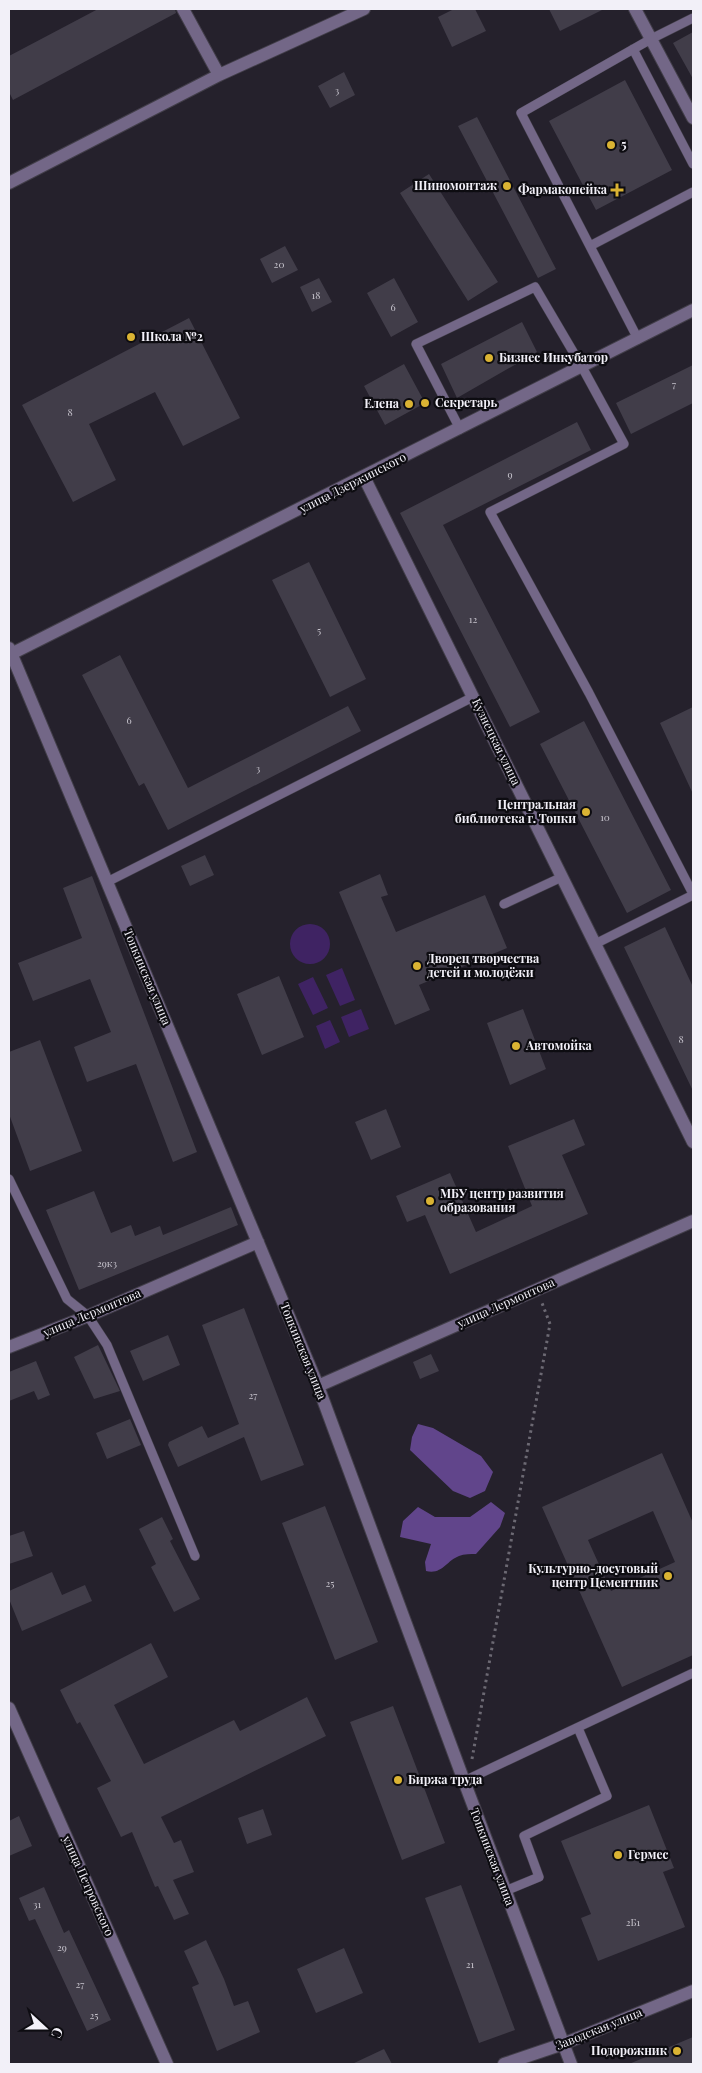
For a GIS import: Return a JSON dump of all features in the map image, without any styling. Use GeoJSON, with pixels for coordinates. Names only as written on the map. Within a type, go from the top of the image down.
{"type":"FeatureCollection","features":[{"type":"Feature","properties":{"kind":"street"},"geometry":{"type":"LineString","coordinates":[[183,9],[219,75]]}},
{"type":"Feature","properties":{"kind":"street"},"geometry":{"type":"LineString","coordinates":[[9,182],[219,75],[364,9]]}},
{"type":"Feature","properties":{"kind":"street"},"geometry":{"type":"LineString","coordinates":[[635,9],[693,118]]}},
{"type":"Feature","properties":{"kind":"street","name":"улица Дзержинского"},"geometry":{"type":"LineString","coordinates":[[10,651],[364,477],[693,310]]}},
{"type":"Feature","properties":{"kind":"street","name":"Кузнецкая улица"},"geometry":{"type":"LineString","coordinates":[[364,477],[693,1142]]}},
{"type":"Feature","properties":{"kind":"street","name":"Топкинская улица"},"geometry":{"type":"LineString","coordinates":[[10,651],[318,1386],[470,1778],[505,1891],[571,2064]]}},
{"type":"Feature","properties":{"kind":"street","name":"улица Лермонтова"},"geometry":{"type":"LineString","coordinates":[[318,1386],[693,1221]]}},
{"type":"Feature","properties":{"kind":"street","name":"улица Лермонтова"},"geometry":{"type":"LineString","coordinates":[[9,1347],[88,1316],[258,1242]]}},
{"type":"Feature","properties":{"kind":"street","name":"улица Петровского"},"geometry":{"type":"LineString","coordinates":[[9,1708],[166,2064]]}},
{"type":"Feature","properties":{"kind":"street","name":"Заводская улица"},"geometry":{"type":"LineString","coordinates":[[504,2064],[563,2044],[693,1991]]}},
{"type":"Feature","properties":{"kind":"lane"},"geometry":{"type":"LineString","coordinates":[[638,339],[521,113],[651,39],[693,18]]}},
{"type":"Feature","properties":{"kind":"lane"},"geometry":{"type":"LineString","coordinates":[[633,49],[693,164]]}},
{"type":"Feature","properties":{"kind":"lane"},"geometry":{"type":"LineString","coordinates":[[590,246],[693,192]]}},
{"type":"Feature","properties":{"kind":"lane"},"geometry":{"type":"LineString","coordinates":[[460,428],[416,344],[535,287],[624,444],[490,512],[589,693],[693,894],[596,944]]}},
{"type":"Feature","properties":{"kind":"lane"},"geometry":{"type":"LineString","coordinates":[[107,882],[473,697]]}},
{"type":"Feature","properties":{"kind":"lane"},"geometry":{"type":"LineString","coordinates":[[504,904],[562,877]]}},
{"type":"Feature","properties":{"kind":"lane"},"geometry":{"type":"LineString","coordinates":[[9,1179],[67,1299],[88,1316],[107,1345],[195,1556]]}},
{"type":"Feature","properties":{"kind":"lane"},"geometry":{"type":"LineString","coordinates":[[470,1778],[693,1674]]}},
{"type":"Feature","properties":{"kind":"lane"},"geometry":{"type":"LineString","coordinates":[[505,1891],[539,1877],[524,1836],[607,1796],[578,1728]]}},
{"type":"Feature","properties":{"kind":"path"},"geometry":{"type":"LineString","coordinates":[[470,1778],[471,1763],[550,1324],[537,1290]]}},
{"type":"Feature","properties":{"kind":"shaded area"},"geometry":{"type":"Polygon","coordinates":[[[310,924],[324,930],[330,944],[324,958],[310,964],[296,958],[290,944],[296,930],[310,924]]]}},
{"type":"Feature","properties":{"kind":"shaded area"},"geometry":{"type":"Polygon","coordinates":[[[342,968],[355,1000],[340,1006],[326,975],[342,968]]]}},
{"type":"Feature","properties":{"kind":"shaded area"},"geometry":{"type":"Polygon","coordinates":[[[313,977],[328,1008],[313,1015],[298,984],[313,977]]]}},
{"type":"Feature","properties":{"kind":"shaded area"},"geometry":{"type":"Polygon","coordinates":[[[361,1009],[369,1029],[349,1037],[341,1017],[361,1009]]]}},
{"type":"Feature","properties":{"kind":"shaded area"},"geometry":{"type":"Polygon","coordinates":[[[330,1020],[340,1042],[325,1049],[316,1026],[330,1020]]]}},
{"type":"Feature","properties":{"kind":"shaded area"},"geometry":{"type":"Polygon","coordinates":[[[418,1424],[433,1428],[481,1456],[493,1472],[485,1491],[470,1498],[453,1491],[410,1450],[412,1437],[418,1424]]]}},
{"type":"Feature","properties":{"kind":"shaded area"},"geometry":{"type":"Polygon","coordinates":[[[491,1502],[505,1513],[500,1527],[476,1554],[459,1556],[436,1571],[426,1571],[425,1562],[431,1544],[400,1537],[403,1521],[418,1507],[435,1517],[470,1517],[491,1502]]]}},
{"type":"Feature","properties":{"kind":"building"},"geometry":{"type":"Polygon","coordinates":[[[98,9],[175,9],[176,13],[13,100],[9,92],[9,56],[98,9]]]}},
{"type":"Feature","properties":{"kind":"building"},"geometry":{"type":"Polygon","coordinates":[[[454,9],[475,9],[486,31],[452,47],[438,17],[454,9]]]}},
{"type":"Feature","properties":{"kind":"building"},"geometry":{"type":"Polygon","coordinates":[[[549,9],[604,9],[560,31],[549,9]]]}},
{"type":"Feature","properties":{"kind":"building"},"geometry":{"type":"Polygon","coordinates":[[[693,32],[693,79],[673,43],[693,32]]]}},
{"type":"Feature","properties":{"kind":"building"},"geometry":{"type":"Polygon","coordinates":[[[344,72],[355,95],[330,108],[318,86],[344,72]]]}},
{"type":"Feature","properties":{"kind":"building","name":"5"},"geometry":{"type":"Polygon","coordinates":[[[625,80],[672,170],[596,210],[549,121],[625,80]]]}},
{"type":"Feature","properties":{"kind":"building"},"geometry":{"type":"Polygon","coordinates":[[[477,117],[556,269],[538,278],[458,126],[477,117]]]}},
{"type":"Feature","properties":{"kind":"building"},"geometry":{"type":"Polygon","coordinates":[[[429,174],[498,282],[468,301],[400,193],[429,174]]]}},
{"type":"Feature","properties":{"kind":"building"},"geometry":{"type":"Polygon","coordinates":[[[285,246],[298,270],[272,283],[260,259],[285,246]]]}},
{"type":"Feature","properties":{"kind":"building"},"geometry":{"type":"Polygon","coordinates":[[[319,278],[332,302],[312,312],[300,287],[319,278]]]}},
{"type":"Feature","properties":{"kind":"building"},"geometry":{"type":"Polygon","coordinates":[[[394,278],[418,322],[391,337],[367,293],[394,278]]]}},
{"type":"Feature","properties":{"kind":"building"},"geometry":{"type":"Polygon","coordinates":[[[189,318],[240,418],[183,446],[155,392],[89,424],[116,480],[73,502],[22,405],[189,318]]]}},
{"type":"Feature","properties":{"kind":"building","name":"Бизнес Инкубатор"},"geometry":{"type":"Polygon","coordinates":[[[522,322],[537,352],[457,398],[441,364],[522,322]]]}},
{"type":"Feature","properties":{"kind":"building"},"geometry":{"type":"Polygon","coordinates":[[[404,364],[425,403],[385,425],[364,386],[404,364]]]}},
{"type":"Feature","properties":{"kind":"building"},"geometry":{"type":"Polygon","coordinates":[[[693,365],[693,403],[631,434],[616,403],[693,365]]]}},
{"type":"Feature","properties":{"kind":"building"},"geometry":{"type":"Polygon","coordinates":[[[577,422],[591,450],[443,525],[540,712],[510,727],[400,513],[577,422]]]}},
{"type":"Feature","properties":{"kind":"building"},"geometry":{"type":"Polygon","coordinates":[[[309,562],[366,679],[330,697],[272,580],[309,562]]]}},
{"type":"Feature","properties":{"kind":"building"},"geometry":{"type":"Polygon","coordinates":[[[120,655],[188,788],[348,706],[361,731],[168,830],[144,783],[139,786],[82,675],[120,655]]]}},
{"type":"Feature","properties":{"kind":"building"},"geometry":{"type":"Polygon","coordinates":[[[693,707],[693,794],[660,723],[693,707]]]}},
{"type":"Feature","properties":{"kind":"building"},"geometry":{"type":"Polygon","coordinates":[[[584,721],[671,890],[627,913],[540,744],[584,721]]]}},
{"type":"Feature","properties":{"kind":"building"},"geometry":{"type":"Polygon","coordinates":[[[205,855],[214,875],[190,886],[181,866],[205,855]]]}},
{"type":"Feature","properties":{"kind":"building","name":"Дворец творчества детей и молодёжи"},"geometry":{"type":"Polygon","coordinates":[[[380,874],[388,895],[381,897],[396,932],[485,895],[507,948],[419,985],[430,1010],[395,1025],[339,892],[380,874]]]}},
{"type":"Feature","properties":{"kind":"building"},"geometry":{"type":"Polygon","coordinates":[[[92,876],[197,1152],[173,1162],[136,1064],[87,1082],[74,1047],[111,1032],[90,979],[33,1001],[18,963],[82,938],[63,888],[92,876]]]}},
{"type":"Feature","properties":{"kind":"building"},"geometry":{"type":"Polygon","coordinates":[[[665,927],[693,987],[693,1091],[624,947],[665,927]]]}},
{"type":"Feature","properties":{"kind":"building"},"geometry":{"type":"Polygon","coordinates":[[[279,976],[304,1037],[262,1055],[237,994],[279,976]]]}},
{"type":"Feature","properties":{"kind":"building","name":"Автомойка"},"geometry":{"type":"Polygon","coordinates":[[[523,1009],[546,1069],[510,1085],[487,1023],[523,1009]]]}},
{"type":"Feature","properties":{"kind":"building"},"geometry":{"type":"Polygon","coordinates":[[[40,1040],[82,1151],[30,1171],[9,1114],[9,1052],[40,1040]]]}},
{"type":"Feature","properties":{"kind":"building"},"geometry":{"type":"Polygon","coordinates":[[[386,1109],[401,1147],[371,1160],[355,1122],[386,1109]]]}},
{"type":"Feature","properties":{"kind":"building","name":"МБУ центр развития образования"},"geometry":{"type":"Polygon","coordinates":[[[574,1119],[585,1145],[562,1155],[588,1214],[450,1274],[425,1215],[407,1222],[396,1196],[450,1173],[476,1232],[532,1206],[508,1146],[574,1119]]]}},
{"type":"Feature","properties":{"kind":"building"},"geometry":{"type":"Polygon","coordinates":[[[94,1191],[111,1233],[131,1225],[135,1236],[160,1226],[163,1235],[231,1207],[238,1225],[79,1290],[46,1210],[94,1191]]]}},
{"type":"Feature","properties":{"kind":"building"},"geometry":{"type":"Polygon","coordinates":[[[244,1308],[304,1465],[261,1481],[244,1437],[178,1467],[168,1445],[169,1442],[202,1426],[208,1438],[239,1424],[202,1325],[244,1308]]]}},
{"type":"Feature","properties":{"kind":"building"},"geometry":{"type":"Polygon","coordinates":[[[168,1335],[180,1365],[143,1381],[130,1351],[168,1335]]]}},
{"type":"Feature","properties":{"kind":"building"},"geometry":{"type":"Polygon","coordinates":[[[98,1345],[120,1391],[94,1399],[74,1357],[98,1345]]]}},
{"type":"Feature","properties":{"kind":"building"},"geometry":{"type":"Polygon","coordinates":[[[431,1354],[439,1371],[420,1379],[413,1362],[431,1354]]]}},
{"type":"Feature","properties":{"kind":"building"},"geometry":{"type":"Polygon","coordinates":[[[36,1361],[50,1395],[38,1400],[34,1391],[9,1401],[9,1372],[36,1361]]]}},
{"type":"Feature","properties":{"kind":"building"},"geometry":{"type":"Polygon","coordinates":[[[130,1419],[141,1445],[107,1459],[96,1433],[130,1419]]]}},
{"type":"Feature","properties":{"kind":"building","name":"Культурно-досуговый центр Цементник"},"geometry":{"type":"Polygon","coordinates":[[[662,1453],[693,1523],[693,1655],[622,1687],[542,1507],[662,1453]],[[653,1511],[588,1540],[611,1591],[675,1562],[653,1511]]]}},
{"type":"Feature","properties":{"kind":"building"},"geometry":{"type":"Polygon","coordinates":[[[325,1506],[378,1642],[335,1660],[282,1523],[325,1506]]]}},
{"type":"Feature","properties":{"kind":"building"},"geometry":{"type":"Polygon","coordinates":[[[162,1517],[173,1539],[170,1541],[200,1599],[174,1612],[151,1567],[156,1564],[139,1529],[162,1517]]]}},
{"type":"Feature","properties":{"kind":"building"},"geometry":{"type":"Polygon","coordinates":[[[24,1531],[33,1556],[9,1564],[9,1536],[24,1531]]]}},
{"type":"Feature","properties":{"kind":"building"},"geometry":{"type":"Polygon","coordinates":[[[52,1572],[62,1595],[85,1585],[92,1601],[22,1631],[9,1599],[9,1591],[52,1572]]]}},
{"type":"Feature","properties":{"kind":"building"},"geometry":{"type":"Polygon","coordinates":[[[151,1643],[168,1677],[114,1705],[144,1764],[234,1720],[240,1731],[307,1697],[326,1736],[161,1817],[174,1843],[181,1840],[194,1872],[173,1880],[189,1914],[174,1920],[158,1886],[155,1887],[132,1832],[121,1837],[97,1788],[111,1781],[80,1722],[77,1724],[60,1690],[151,1643]]]}},
{"type":"Feature","properties":{"kind":"building"},"geometry":{"type":"Polygon","coordinates":[[[393,1706],[445,1843],[402,1860],[350,1722],[393,1706]]]}},
{"type":"Feature","properties":{"kind":"building"},"geometry":{"type":"Polygon","coordinates":[[[649,1805],[674,1868],[663,1872],[685,1927],[598,1961],[581,1918],[591,1914],[561,1841],[649,1805]]]}},
{"type":"Feature","properties":{"kind":"building"},"geometry":{"type":"Polygon","coordinates":[[[263,1809],[272,1835],[247,1844],[238,1818],[263,1809]]]}},
{"type":"Feature","properties":{"kind":"building"},"geometry":{"type":"Polygon","coordinates":[[[19,1816],[32,1846],[9,1856],[9,1821],[19,1816]]]}},
{"type":"Feature","properties":{"kind":"building"},"geometry":{"type":"Polygon","coordinates":[[[461,1885],[515,2030],[479,2043],[425,1898],[461,1885]]]}},
{"type":"Feature","properties":{"kind":"building"},"geometry":{"type":"Polygon","coordinates":[[[44,1887],[64,1933],[69,1930],[111,2020],[87,2031],[35,1919],[29,1921],[19,1898],[44,1887]]]}},
{"type":"Feature","properties":{"kind":"building"},"geometry":{"type":"Polygon","coordinates":[[[206,1940],[234,2006],[248,2001],[260,2032],[217,2051],[192,1987],[199,1984],[184,1951],[206,1940]]]}},
{"type":"Feature","properties":{"kind":"building"},"geometry":{"type":"Polygon","coordinates":[[[344,1948],[363,1993],[316,2013],[297,1969],[344,1948]]]}},
{"type":"Feature","properties":{"kind":"building","name":"Подорожник"},"geometry":{"type":"Polygon","coordinates":[[[693,2037],[693,2064],[629,2064],[693,2037]]]}},
{"type":"Feature","properties":{"kind":"building"},"geometry":{"type":"Polygon","coordinates":[[[384,2049],[392,2064],[352,2064],[384,2049]]]}},
{"type":"Feature","properties":{"kind":"place","name":"5"},"geometry":{"type":"Point","coordinates":[611,145]}},
{"type":"Feature","properties":{"kind":"place","name":"Шиномонтаж"},"geometry":{"type":"Point","coordinates":[507,186]}},
{"type":"Feature","properties":{"kind":"place","name":"Фармакопейка"},"geometry":{"type":"Point","coordinates":[617,190]}},
{"type":"Feature","properties":{"kind":"place","name":"Школа №2"},"geometry":{"type":"Point","coordinates":[131,337]}},
{"type":"Feature","properties":{"kind":"place","name":"Бизнес Инкубатор"},"geometry":{"type":"Point","coordinates":[489,358]}},
{"type":"Feature","properties":{"kind":"place","name":"Секретарь"},"geometry":{"type":"Point","coordinates":[425,403]}},
{"type":"Feature","properties":{"kind":"place","name":"Елена"},"geometry":{"type":"Point","coordinates":[409,404]}},
{"type":"Feature","properties":{"kind":"place","name":"Центральная библиотека г. Топки"},"geometry":{"type":"Point","coordinates":[586,812]}},
{"type":"Feature","properties":{"kind":"place","name":"Дворец творчества детей и молодёжи"},"geometry":{"type":"Point","coordinates":[417,966]}},
{"type":"Feature","properties":{"kind":"place","name":"Автомойка"},"geometry":{"type":"Point","coordinates":[516,1046]}},
{"type":"Feature","properties":{"kind":"place","name":"МБУ центр развития образования"},"geometry":{"type":"Point","coordinates":[430,1201]}},
{"type":"Feature","properties":{"kind":"place","name":"Культурно-досуговый центр Цементник"},"geometry":{"type":"Point","coordinates":[668,1576]}},
{"type":"Feature","properties":{"kind":"place","name":"Биржа труда"},"geometry":{"type":"Point","coordinates":[398,1780]}},
{"type":"Feature","properties":{"kind":"place","name":"Гермес"},"geometry":{"type":"Point","coordinates":[618,1855]}},
{"type":"Feature","properties":{"kind":"place","name":"Подорожник"},"geometry":{"type":"Point","coordinates":[677,2051]}}]}
